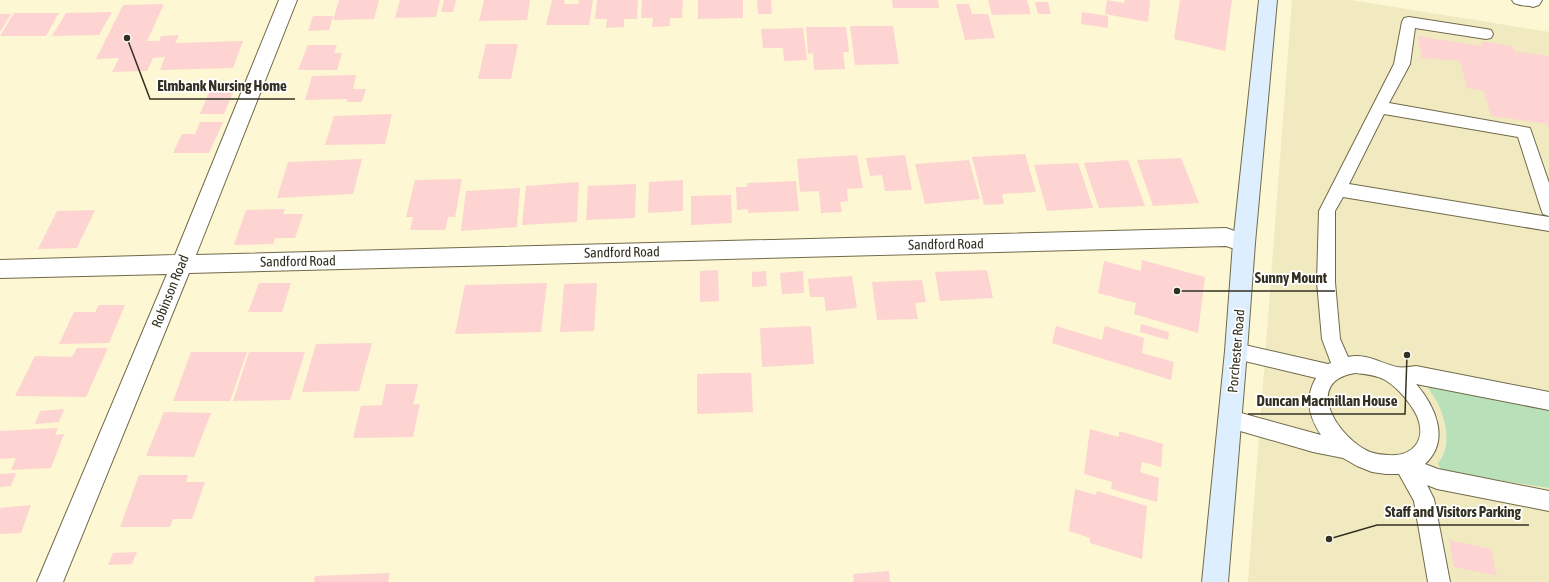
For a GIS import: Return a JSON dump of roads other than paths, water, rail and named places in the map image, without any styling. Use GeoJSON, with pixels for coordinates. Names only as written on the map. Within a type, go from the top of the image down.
{"type":"FeatureCollection","features":[{"type":"Feature","properties":{"kind":"street","name":"Robinson Road"},"geometry":{"type":"LineString","coordinates":[[50,582],[182,264],[288,0]]}},
{"type":"Feature","properties":{"kind":"street","name":"Porchester Road"},"geometry":{"type":"LineString","coordinates":[[1215,582],[1236,351],[1244,242],[1268,0]]}},
{"type":"Feature","properties":{"kind":"street","name":"Sandford Road"},"geometry":{"type":"LineString","coordinates":[[0,269],[1226,237],[1244,242]]}},
{"type":"Feature","properties":{"kind":"lane"},"geometry":{"type":"LineString","coordinates":[[1336,369],[1331,339],[1326,282],[1327,211],[1402,64],[1409,22],[1486,34]]}},
{"type":"Feature","properties":{"kind":"lane"},"geometry":{"type":"LineString","coordinates":[[1379,107],[1524,132],[1549,209]]}},
{"type":"Feature","properties":{"kind":"lane"},"geometry":{"type":"LineString","coordinates":[[1338,190],[1549,224]]}},
{"type":"Feature","properties":{"kind":"lane"},"geometry":{"type":"LineString","coordinates":[[1236,351],[1336,369],[1355,364],[1373,367],[1395,376],[1414,395],[1427,416],[1430,437],[1423,455],[1405,465]]}},
{"type":"Feature","properties":{"kind":"lane"},"geometry":{"type":"LineString","coordinates":[[1336,369],[1320,386],[1318,404],[1324,424],[1339,442],[1360,457],[1384,465],[1405,465],[1437,479],[1549,501]]}},
{"type":"Feature","properties":{"kind":"lane"},"geometry":{"type":"LineString","coordinates":[[1395,376],[1416,375],[1549,401]]}},
{"type":"Feature","properties":{"kind":"lane"},"geometry":{"type":"LineString","coordinates":[[1230,419],[1313,443],[1349,449]]}},
{"type":"Feature","properties":{"kind":"lane"},"geometry":{"type":"LineString","coordinates":[[1405,465],[1424,499],[1439,582]]}},
{"type":"Feature","properties":{"kind":"place","name":"Elmbank Nursing Home"},"geometry":{"type":"Point","coordinates":[127,38]}},
{"type":"Feature","properties":{"kind":"place","name":"Sunny Mount"},"geometry":{"type":"Point","coordinates":[1177,291]}},
{"type":"Feature","properties":{"kind":"place","name":"Duncan Macmillan House"},"geometry":{"type":"Point","coordinates":[1407,355]}},
{"type":"Feature","properties":{"kind":"place","name":"Staff and Visitors Parking"},"geometry":{"type":"Point","coordinates":[1329,539]}}]}
